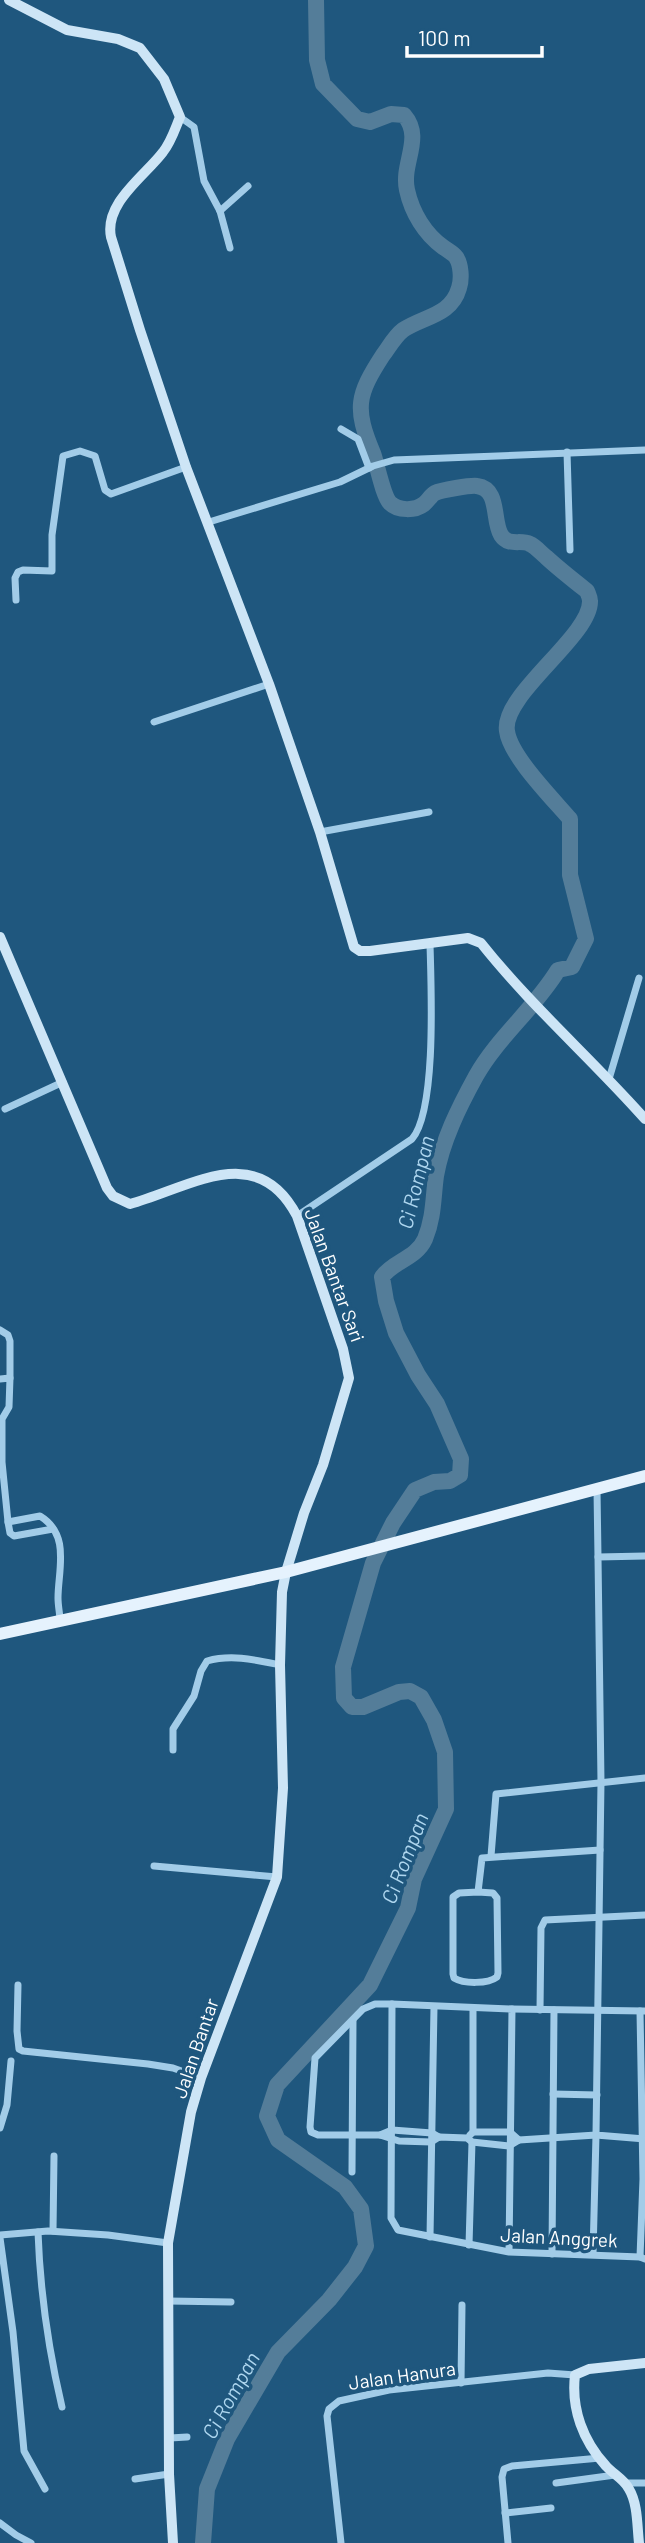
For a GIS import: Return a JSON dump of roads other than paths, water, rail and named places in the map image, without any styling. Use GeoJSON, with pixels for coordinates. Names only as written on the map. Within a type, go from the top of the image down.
{"type":"FeatureCollection","features":[{"type":"Feature","properties":{"kind":"main road"},"geometry":{"type":"LineString","coordinates":[[0,1634],[286,1572],[645,1476]]}},
{"type":"Feature","properties":{"kind":"street"},"geometry":{"type":"LineString","coordinates":[[9,0],[67,30],[118,39],[140,48],[164,79],[180,117],[194,127],[204,181],[220,211],[229,248]]}},
{"type":"Feature","properties":{"kind":"street"},"geometry":{"type":"LineString","coordinates":[[180,117],[166,149],[117,208],[109,230],[139,330],[186,467],[269,684],[320,832],[354,947],[360,951],[370,951],[466,938],[481,943],[540,1012],[609,1079],[645,1119]]}},
{"type":"Feature","properties":{"kind":"street"},"geometry":{"type":"LineString","coordinates":[[220,211],[248,186]]}},
{"type":"Feature","properties":{"kind":"street"},"geometry":{"type":"LineString","coordinates":[[341,429],[358,439],[371,467]]}},
{"type":"Feature","properties":{"kind":"street"},"geometry":{"type":"LineString","coordinates":[[209,522],[340,482],[371,467],[394,460],[645,450]]}},
{"type":"Feature","properties":{"kind":"street"},"geometry":{"type":"LineString","coordinates":[[16,600],[15,578],[18,572],[52,571],[52,536],[63,456],[80,451],[95,456],[105,489],[111,494],[186,467]]}},
{"type":"Feature","properties":{"kind":"street"},"geometry":{"type":"LineString","coordinates":[[567,452],[570,550]]}},
{"type":"Feature","properties":{"kind":"street"},"geometry":{"type":"LineString","coordinates":[[155,722],[269,684]]}},
{"type":"Feature","properties":{"kind":"street"},"geometry":{"type":"LineString","coordinates":[[320,832],[429,812]]}},
{"type":"Feature","properties":{"kind":"street","name":"Jalan Bantar Sari"},"geometry":{"type":"LineString","coordinates":[[0,937],[107,1188],[113,1196],[130,1204],[212,1175],[238,1174],[262,1180],[277,1189],[290,1203],[297,1216],[346,1357],[349,1378],[286,1572]]}},
{"type":"Feature","properties":{"kind":"street"},"geometry":{"type":"LineString","coordinates":[[297,1216],[412,1139],[418,1132],[429,1066],[430,944]]}},
{"type":"Feature","properties":{"kind":"street"},"geometry":{"type":"LineString","coordinates":[[609,1079],[639,978]]}},
{"type":"Feature","properties":{"kind":"street"},"geometry":{"type":"LineString","coordinates":[[5,1109],[63,1082]]}},
{"type":"Feature","properties":{"kind":"street"},"geometry":{"type":"LineString","coordinates":[[0,1330],[8,1335],[10,1341],[9,1407],[2,1419],[2,1462],[10,1533],[15,1535],[53,1529]]}},
{"type":"Feature","properties":{"kind":"street"},"geometry":{"type":"LineString","coordinates":[[0,1378],[10,1378]]}},
{"type":"Feature","properties":{"kind":"street"},"geometry":{"type":"LineString","coordinates":[[593,2254],[601,1782],[597,1490]]}},
{"type":"Feature","properties":{"kind":"street"},"geometry":{"type":"LineString","coordinates":[[8,1522],[40,1516],[53,1529],[62,1552],[58,1597],[60,1621]]}},
{"type":"Feature","properties":{"kind":"street"},"geometry":{"type":"LineString","coordinates":[[598,1558],[645,1556]]}},
{"type":"Feature","properties":{"kind":"street","name":"Jalan Bantar"},"geometry":{"type":"LineString","coordinates":[[173,2543],[168,2243],[191,2112],[201,2077],[277,1877],[283,1788],[280,1665],[282,1592],[286,1572]]}},
{"type":"Feature","properties":{"kind":"street"},"geometry":{"type":"LineString","coordinates":[[173,1749],[173,1729],[194,1696],[201,1671],[207,1661],[224,1657],[280,1665]]}},
{"type":"Feature","properties":{"kind":"street"},"geometry":{"type":"LineString","coordinates":[[491,1856],[496,1794],[645,1778]]}},
{"type":"Feature","properties":{"kind":"street"},"geometry":{"type":"LineString","coordinates":[[478,1892],[480,1861],[491,1856],[600,1850]]}},
{"type":"Feature","properties":{"kind":"street"},"geometry":{"type":"LineString","coordinates":[[154,1866],[277,1877]]}},
{"type":"Feature","properties":{"kind":"street"},"geometry":{"type":"LineString","coordinates":[[478,1892],[493,1892],[498,1901],[497,1978],[491,1981],[459,1981],[453,1974],[453,1897],[459,1893],[478,1892]]}},
{"type":"Feature","properties":{"kind":"street"},"geometry":{"type":"LineString","coordinates":[[540,2010],[541,1928],[545,1920],[645,1915]]}},
{"type":"Feature","properties":{"kind":"street"},"geometry":{"type":"LineString","coordinates":[[18,1985],[19,2049],[148,2064],[201,2077]]}},
{"type":"Feature","properties":{"kind":"street"},"geometry":{"type":"LineString","coordinates":[[392,2004],[392,2140]]}},
{"type":"Feature","properties":{"kind":"street"},"geometry":{"type":"LineString","coordinates":[[642,2258],[644,2179],[643,2011],[369,2005],[315,2059],[310,2127],[311,2132],[317,2135],[352,2137],[380,2135],[392,2130],[471,2138],[509,2146],[519,2140],[596,2135],[643,2139]]}},
{"type":"Feature","properties":{"kind":"street"},"geometry":{"type":"LineString","coordinates":[[429,2237],[431,2142],[435,2135],[434,2007]]}},
{"type":"Feature","properties":{"kind":"street"},"geometry":{"type":"LineString","coordinates":[[469,2245],[473,2008]]}},
{"type":"Feature","properties":{"kind":"street"},"geometry":{"type":"LineString","coordinates":[[509,2252],[512,2010]]}},
{"type":"Feature","properties":{"kind":"street"},"geometry":{"type":"LineString","coordinates":[[552,2254],[554,2010]]}},
{"type":"Feature","properties":{"kind":"street"},"geometry":{"type":"LineString","coordinates":[[352,2172],[353,2021]]}},
{"type":"Feature","properties":{"kind":"street"},"geometry":{"type":"LineString","coordinates":[[0,2128],[8,2105],[11,2061]]}},
{"type":"Feature","properties":{"kind":"street"},"geometry":{"type":"LineString","coordinates":[[554,2094],[597,2095]]}},
{"type":"Feature","properties":{"kind":"street"},"geometry":{"type":"LineString","coordinates":[[471,2138],[510,2132]]}},
{"type":"Feature","properties":{"kind":"street"},"geometry":{"type":"LineString","coordinates":[[510,2132],[519,2140]]}},
{"type":"Feature","properties":{"kind":"street"},"geometry":{"type":"LineString","coordinates":[[380,2135],[392,2140],[431,2142]]}},
{"type":"Feature","properties":{"kind":"street","name":"Jalan Anggrek"},"geometry":{"type":"LineString","coordinates":[[392,2140],[392,2222],[398,2230],[509,2252],[642,2258]]}},
{"type":"Feature","properties":{"kind":"street"},"geometry":{"type":"LineString","coordinates":[[53,2231],[54,2156]]}},
{"type":"Feature","properties":{"kind":"street"},"geometry":{"type":"LineString","coordinates":[[45,2489],[24,2451],[13,2332],[0,2237],[53,2231],[168,2243]]}},
{"type":"Feature","properties":{"kind":"street"},"geometry":{"type":"LineString","coordinates":[[38,2232],[50,2351],[62,2407]]}},
{"type":"Feature","properties":{"kind":"street"},"geometry":{"type":"LineString","coordinates":[[168,2301],[231,2302]]}},
{"type":"Feature","properties":{"kind":"street"},"geometry":{"type":"LineString","coordinates":[[461,2382],[462,2305]]}},
{"type":"Feature","properties":{"kind":"street"},"geometry":{"type":"LineString","coordinates":[[639,2543],[635,2502],[631,2490],[600,2458],[583,2431],[573,2406],[575,2375],[589,2369],[645,2362]]}},
{"type":"Feature","properties":{"kind":"street","name":"Jalan Hanura"},"geometry":{"type":"LineString","coordinates":[[341,2543],[327,2416],[329,2409],[339,2401],[389,2390],[461,2382],[548,2373],[575,2375]]}},
{"type":"Feature","properties":{"kind":"street"},"geometry":{"type":"LineString","coordinates":[[170,2438],[187,2437]]}},
{"type":"Feature","properties":{"kind":"street"},"geometry":{"type":"LineString","coordinates":[[508,2543],[502,2472],[508,2467],[600,2458]]}},
{"type":"Feature","properties":{"kind":"street"},"geometry":{"type":"LineString","coordinates":[[135,2479],[170,2474]]}},
{"type":"Feature","properties":{"kind":"street"},"geometry":{"type":"LineString","coordinates":[[556,2483],[615,2474]]}},
{"type":"Feature","properties":{"kind":"street"},"geometry":{"type":"LineString","coordinates":[[624,2483],[645,2483]]}},
{"type":"Feature","properties":{"kind":"street"},"geometry":{"type":"LineString","coordinates":[[505,2513],[551,2508]]}},
{"type":"Feature","properties":{"kind":"street"},"geometry":{"type":"LineString","coordinates":[[0,2522],[31,2543]]}},
{"type":"Feature","properties":{"kind":"waterway","name":"Ci Rompan"},"geometry":{"type":"LineString","coordinates":[[203,2543],[207,2489],[227,2439],[278,2352],[329,2300],[355,2267],[366,2246],[361,2209],[345,2187],[278,2140],[267,2116],[277,2085],[370,1985],[408,1908],[414,1879],[446,1809],[445,1752],[434,1720],[421,1697],[410,1691],[399,1692],[363,1707],[352,1707],[344,1698],[343,1667],[373,1563],[393,1523],[415,1490],[434,1482],[450,1481],[460,1475],[461,1459],[437,1404],[396,1333],[382,1277],[416,1251],[425,1239],[432,1215],[442,1150],[457,1112],[476,1076],[495,1048],[539,997],[558,970],[572,967],[586,939],[570,875],[570,819],[524,765],[507,731],[509,717],[518,700],[577,631],[586,615],[589,597],[587,591],[534,546],[504,539],[498,529],[492,499],[484,488],[469,486],[438,492],[424,504],[411,509],[397,508],[387,499],[363,424],[363,392],[374,369],[400,332],[450,304],[459,288],[460,268],[455,256],[436,242],[412,207],[406,180],[412,133],[404,115],[391,114],[370,122],[357,119],[323,84],[317,60],[316,0]]}}]}
